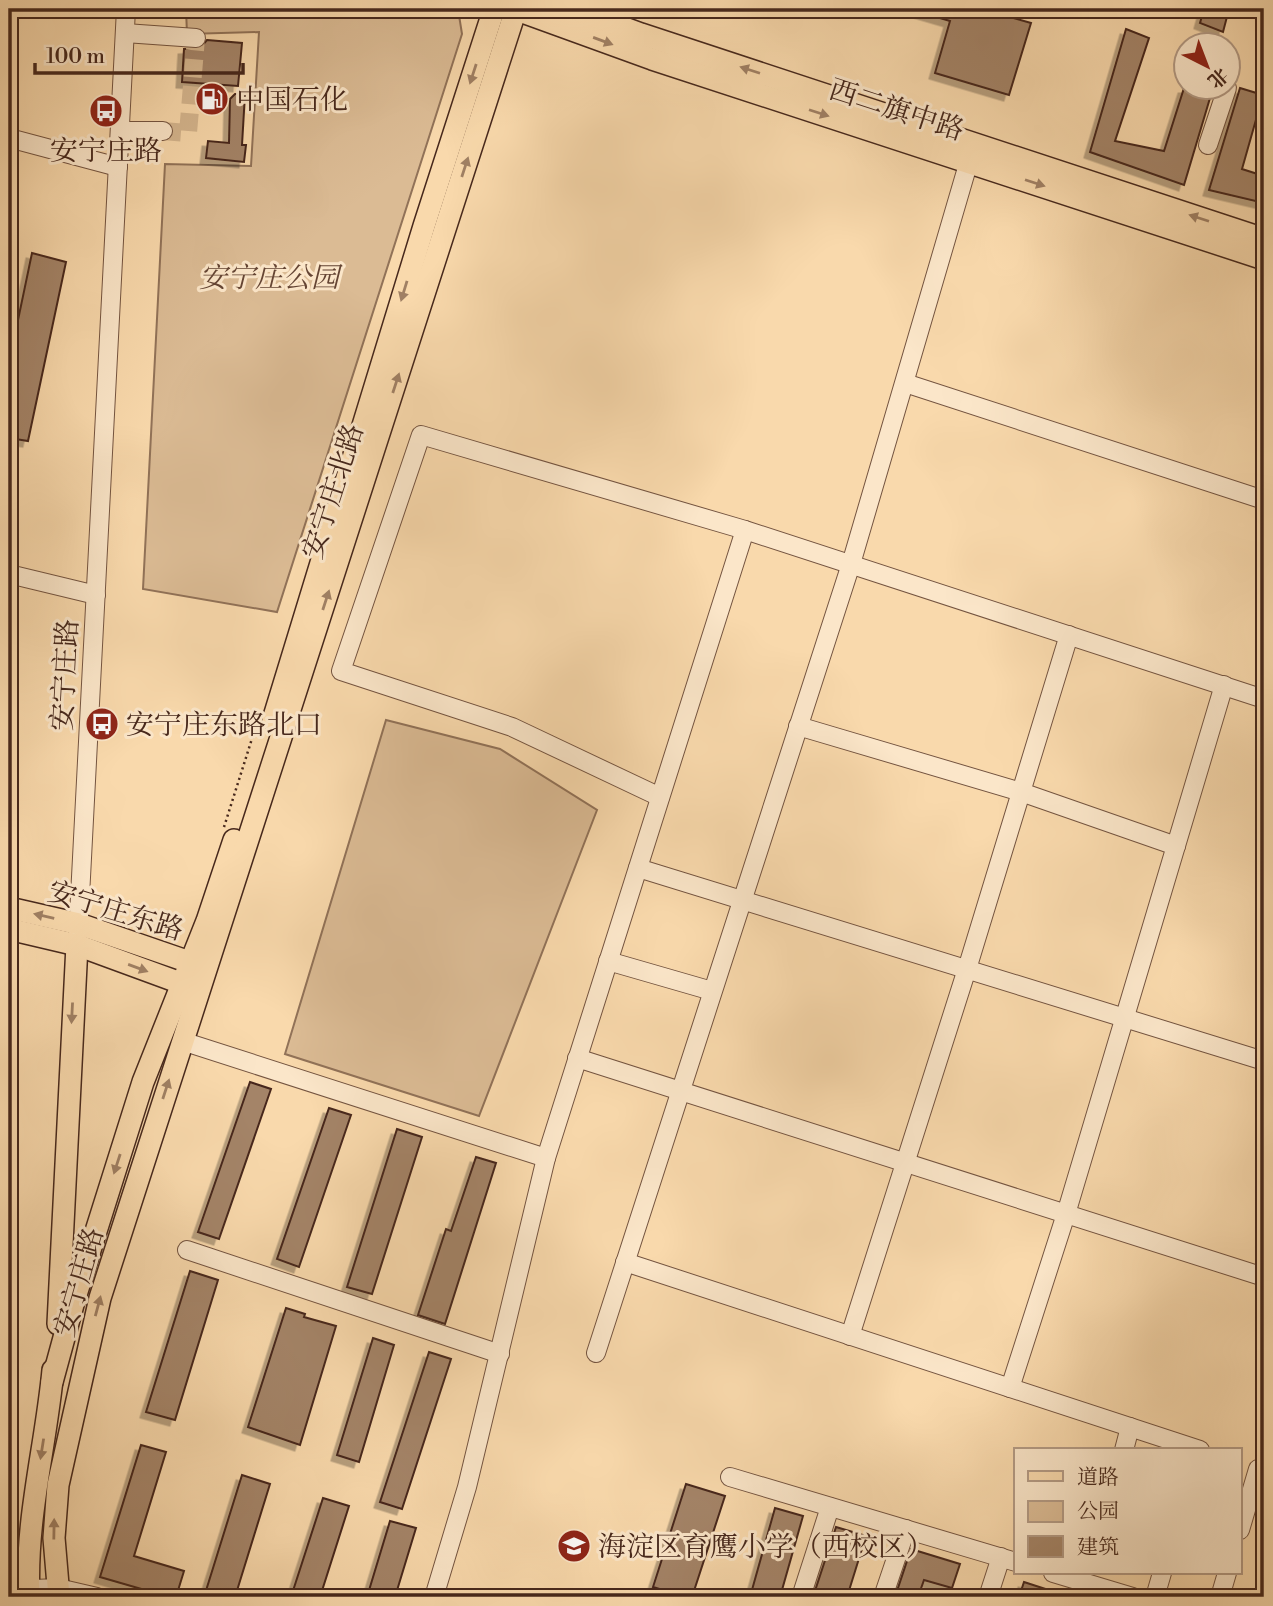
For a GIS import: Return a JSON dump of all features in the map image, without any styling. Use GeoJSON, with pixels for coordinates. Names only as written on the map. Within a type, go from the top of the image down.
{"type":"FeatureCollection","features":[{"type":"Feature","properties":{"kind":"main road","name":"安宁庄北路"},"geometry":{"type":"LineString","coordinates":[[199,965],[424,226],[494,9]]}},
{"type":"Feature","properties":{"kind":"main road","name":"安宁庄北路"},"geometry":{"type":"LineString","coordinates":[[191,987],[515,9]]}},
{"type":"Feature","properties":{"kind":"main road","name":"西二旗中路"},"geometry":{"type":"LineString","coordinates":[[515,9],[652,59],[1264,258]]}},
{"type":"Feature","properties":{"kind":"main road","name":"西二旗中路"},"geometry":{"type":"LineString","coordinates":[[573,9],[595,12],[641,34],[1264,239]]}},
{"type":"Feature","properties":{"kind":"main road","name":"安宁庄东路"},"geometry":{"type":"LineString","coordinates":[[9,908],[78,935],[191,987]]}},
{"type":"Feature","properties":{"kind":"main road","name":"安宁庄东路"},"geometry":{"type":"LineString","coordinates":[[9,929],[78,935],[199,965]]}},
{"type":"Feature","properties":{"kind":"main road","name":"安宁庄路"},"geometry":{"type":"LineString","coordinates":[[22,1592],[28,1565],[32,1509],[52,1382],[61,1284],[78,935]]}},
{"type":"Feature","properties":{"kind":"main road","name":"安宁庄路"},"geometry":{"type":"LineString","coordinates":[[52,1382],[74,1301],[143,1082],[191,987]]}},
{"type":"Feature","properties":{"kind":"main road","name":"安宁庄路"},"geometry":{"type":"LineString","coordinates":[[58,1593],[55,1512],[68,1435],[100,1298],[182,1041],[191,987]]}},
{"type":"Feature","properties":{"kind":"street","name":"安宁庄路"},"geometry":{"type":"LineString","coordinates":[[78,935],[127,9]]}},
{"type":"Feature","properties":{"kind":"street"},"geometry":{"type":"LineString","coordinates":[[125,33],[196,38]]}},
{"type":"Feature","properties":{"kind":"street"},"geometry":{"type":"LineString","coordinates":[[1208,145],[1222,102]]}},
{"type":"Feature","properties":{"kind":"street"},"geometry":{"type":"LineString","coordinates":[[120,131],[163,131]]}},
{"type":"Feature","properties":{"kind":"street"},"geometry":{"type":"LineString","coordinates":[[9,138],[118,167]]}},
{"type":"Feature","properties":{"kind":"street"},"geometry":{"type":"LineString","coordinates":[[596,1353],[851,564],[969,161]]}},
{"type":"Feature","properties":{"kind":"street"},"geometry":{"type":"LineString","coordinates":[[905,383],[1264,500]]}},
{"type":"Feature","properties":{"kind":"street"},"geometry":{"type":"LineString","coordinates":[[660,797],[512,727],[341,671],[421,435],[745,530],[1264,698]]}},
{"type":"Feature","properties":{"kind":"street"},"geometry":{"type":"LineString","coordinates":[[434,1597],[467,1487],[545,1158],[745,530]]}},
{"type":"Feature","properties":{"kind":"street"},"geometry":{"type":"LineString","coordinates":[[9,574],[96,595]]}},
{"type":"Feature","properties":{"kind":"street"},"geometry":{"type":"LineString","coordinates":[[850,1336],[967,969],[1069,635]]}},
{"type":"Feature","properties":{"kind":"street"},"geometry":{"type":"LineString","coordinates":[[1010,1388],[1066,1214],[1224,685]]}},
{"type":"Feature","properties":{"kind":"street"},"geometry":{"type":"LineString","coordinates":[[799,726],[1021,792],[1176,846]]}},
{"type":"Feature","properties":{"kind":"street"},"geometry":{"type":"LineString","coordinates":[[638,868],[1264,1061]]}},
{"type":"Feature","properties":{"kind":"street"},"geometry":{"type":"LineString","coordinates":[[608,961],[712,991]]}},
{"type":"Feature","properties":{"kind":"street"},"geometry":{"type":"LineString","coordinates":[[182,1041],[545,1158]]}},
{"type":"Feature","properties":{"kind":"street"},"geometry":{"type":"LineString","coordinates":[[578,1058],[1264,1277]]}},
{"type":"Feature","properties":{"kind":"street"},"geometry":{"type":"LineString","coordinates":[[187,1250],[500,1354]]}},
{"type":"Feature","properties":{"kind":"street"},"geometry":{"type":"LineString","coordinates":[[625,1262],[1191,1448]]}},
{"type":"Feature","properties":{"kind":"street"},"geometry":{"type":"LineString","coordinates":[[1125,1448],[1130,1427]]}},
{"type":"Feature","properties":{"kind":"street"},"geometry":{"type":"LineString","coordinates":[[1242,1464],[1261,1470],[1242,1524]]}},
{"type":"Feature","properties":{"kind":"street"},"geometry":{"type":"LineString","coordinates":[[730,1477],[1008,1559],[988,1597]]}},
{"type":"Feature","properties":{"kind":"street"},"geometry":{"type":"LineString","coordinates":[[801,1597],[830,1507]]}},
{"type":"Feature","properties":{"kind":"street"},"geometry":{"type":"LineString","coordinates":[[883,1597],[906,1529]]}},
{"type":"Feature","properties":{"kind":"street"},"geometry":{"type":"LineString","coordinates":[[1060,1574],[1089,1578],[1133,1597]]}},
{"type":"Feature","properties":{"kind":"street"},"geometry":{"type":"LineString","coordinates":[[1155,1597],[1161,1574]]}},
{"type":"Feature","properties":{"kind":"street"},"geometry":{"type":"LineString","coordinates":[[1220,1597],[1227,1574]]}},
{"type":"Feature","properties":{"kind":"street"},"geometry":{"type":"LineString","coordinates":[[22,1592],[97,1597]]}},
{"type":"Feature","properties":{"kind":"green space","name":"安宁庄公园"},"geometry":{"type":"Polygon","coordinates":[[[186,9],[458,9],[462,34],[277,612],[143,589],[165,164],[251,166],[259,32],[187,34],[186,9]]]}},
{"type":"Feature","properties":{"kind":"green space"},"geometry":{"type":"Polygon","coordinates":[[[386,720],[500,749],[597,810],[479,1116],[285,1054],[386,720]]]}},
{"type":"Feature","properties":{"kind":"building"},"geometry":{"type":"Polygon","coordinates":[[[919,9],[981,9],[1031,23],[1009,95],[935,73],[950,21],[919,12],[919,9]]]}},
{"type":"Feature","properties":{"kind":"building"},"geometry":{"type":"Polygon","coordinates":[[[1204,9],[1229,9],[1223,32],[1200,23],[1204,9]]]}},
{"type":"Feature","properties":{"kind":"building"},"geometry":{"type":"Polygon","coordinates":[[[1126,29],[1149,38],[1115,141],[1164,151],[1180,102],[1209,102],[1184,185],[1090,152],[1126,29]]]}},
{"type":"Feature","properties":{"kind":"building"},"geometry":{"type":"Polygon","coordinates":[[[207,40],[242,43],[238,86],[182,82],[184,49],[200,48],[207,40]]]}},
{"type":"Feature","properties":{"kind":"building"},"geometry":{"type":"Polygon","coordinates":[[[1242,89],[1263,95],[1242,169],[1264,176],[1264,203],[1209,190],[1236,102],[1242,102],[1242,89]]]}},
{"type":"Feature","properties":{"kind":"building"},"geometry":{"type":"Polygon","coordinates":[[[235,94],[245,94],[242,145],[246,145],[244,162],[206,158],[208,141],[229,143],[230,99],[235,94]]]}},
{"type":"Feature","properties":{"kind":"building"},"geometry":{"type":"Polygon","coordinates":[[[32,253],[66,262],[28,441],[9,438],[9,363],[32,253]]]}},
{"type":"Feature","properties":{"kind":"building"},"geometry":{"type":"Polygon","coordinates":[[[250,1082],[271,1089],[219,1239],[198,1232],[250,1082]]]}},
{"type":"Feature","properties":{"kind":"building"},"geometry":{"type":"Polygon","coordinates":[[[329,1108],[351,1115],[299,1267],[277,1259],[329,1108]]]}},
{"type":"Feature","properties":{"kind":"building"},"geometry":{"type":"Polygon","coordinates":[[[397,1129],[422,1137],[372,1294],[347,1287],[397,1129]]]}},
{"type":"Feature","properties":{"kind":"building"},"geometry":{"type":"Polygon","coordinates":[[[476,1157],[496,1163],[445,1324],[418,1315],[446,1229],[451,1231],[476,1157]]]}},
{"type":"Feature","properties":{"kind":"building"},"geometry":{"type":"Polygon","coordinates":[[[190,1271],[218,1280],[175,1420],[146,1412],[190,1271]]]}},
{"type":"Feature","properties":{"kind":"building"},"geometry":{"type":"Polygon","coordinates":[[[286,1308],[305,1314],[304,1317],[336,1326],[300,1445],[248,1427],[286,1308]]]}},
{"type":"Feature","properties":{"kind":"building"},"geometry":{"type":"Polygon","coordinates":[[[373,1338],[394,1345],[359,1462],[337,1455],[373,1338]]]}},
{"type":"Feature","properties":{"kind":"building"},"geometry":{"type":"Polygon","coordinates":[[[429,1352],[451,1359],[402,1509],[380,1502],[429,1352]]]}},
{"type":"Feature","properties":{"kind":"building"},"geometry":{"type":"Polygon","coordinates":[[[141,1445],[166,1452],[134,1556],[184,1571],[176,1597],[100,1577],[141,1445]]]}},
{"type":"Feature","properties":{"kind":"building"},"geometry":{"type":"Polygon","coordinates":[[[242,1475],[270,1484],[235,1597],[204,1597],[242,1475]]]}},
{"type":"Feature","properties":{"kind":"building"},"geometry":{"type":"Polygon","coordinates":[[[686,1484],[725,1496],[692,1597],[653,1587],[686,1484]]]}},
{"type":"Feature","properties":{"kind":"building"},"geometry":{"type":"Polygon","coordinates":[[[323,1498],[349,1506],[320,1597],[291,1597],[323,1498]]]}},
{"type":"Feature","properties":{"kind":"building"},"geometry":{"type":"Polygon","coordinates":[[[775,1508],[803,1516],[780,1597],[750,1597],[775,1508]]]}},
{"type":"Feature","properties":{"kind":"building"},"geometry":{"type":"Polygon","coordinates":[[[390,1521],[416,1528],[395,1597],[367,1597],[390,1521]]]}},
{"type":"Feature","properties":{"kind":"building"},"geometry":{"type":"Polygon","coordinates":[[[836,1527],[866,1536],[847,1597],[813,1597],[836,1527]]]}},
{"type":"Feature","properties":{"kind":"building"},"geometry":{"type":"Polygon","coordinates":[[[911,1549],[960,1564],[952,1588],[924,1580],[918,1597],[895,1597],[911,1549]]]}},
{"type":"Feature","properties":{"kind":"building"},"geometry":{"type":"Polygon","coordinates":[[[1024,1582],[1064,1595],[1064,1597],[1019,1597],[1024,1582]]]}},
{"type":"Feature","properties":{"kind":"tunnel"},"geometry":{"type":"LineString","coordinates":[[163,131],[188,133],[196,38]]}},
{"type":"Feature","properties":{"kind":"place","name":"中国石化"},"geometry":{"type":"Point","coordinates":[212,99]}},
{"type":"Feature","properties":{"kind":"place","name":"安宁庄路"},"geometry":{"type":"Point","coordinates":[106,111]}},
{"type":"Feature","properties":{"kind":"place","name":"安宁庄东路北口"},"geometry":{"type":"Point","coordinates":[102,724]}},
{"type":"Feature","properties":{"kind":"place","name":"海淀区育鹰小学（西校区）"},"geometry":{"type":"Point","coordinates":[574,1546]}}]}
